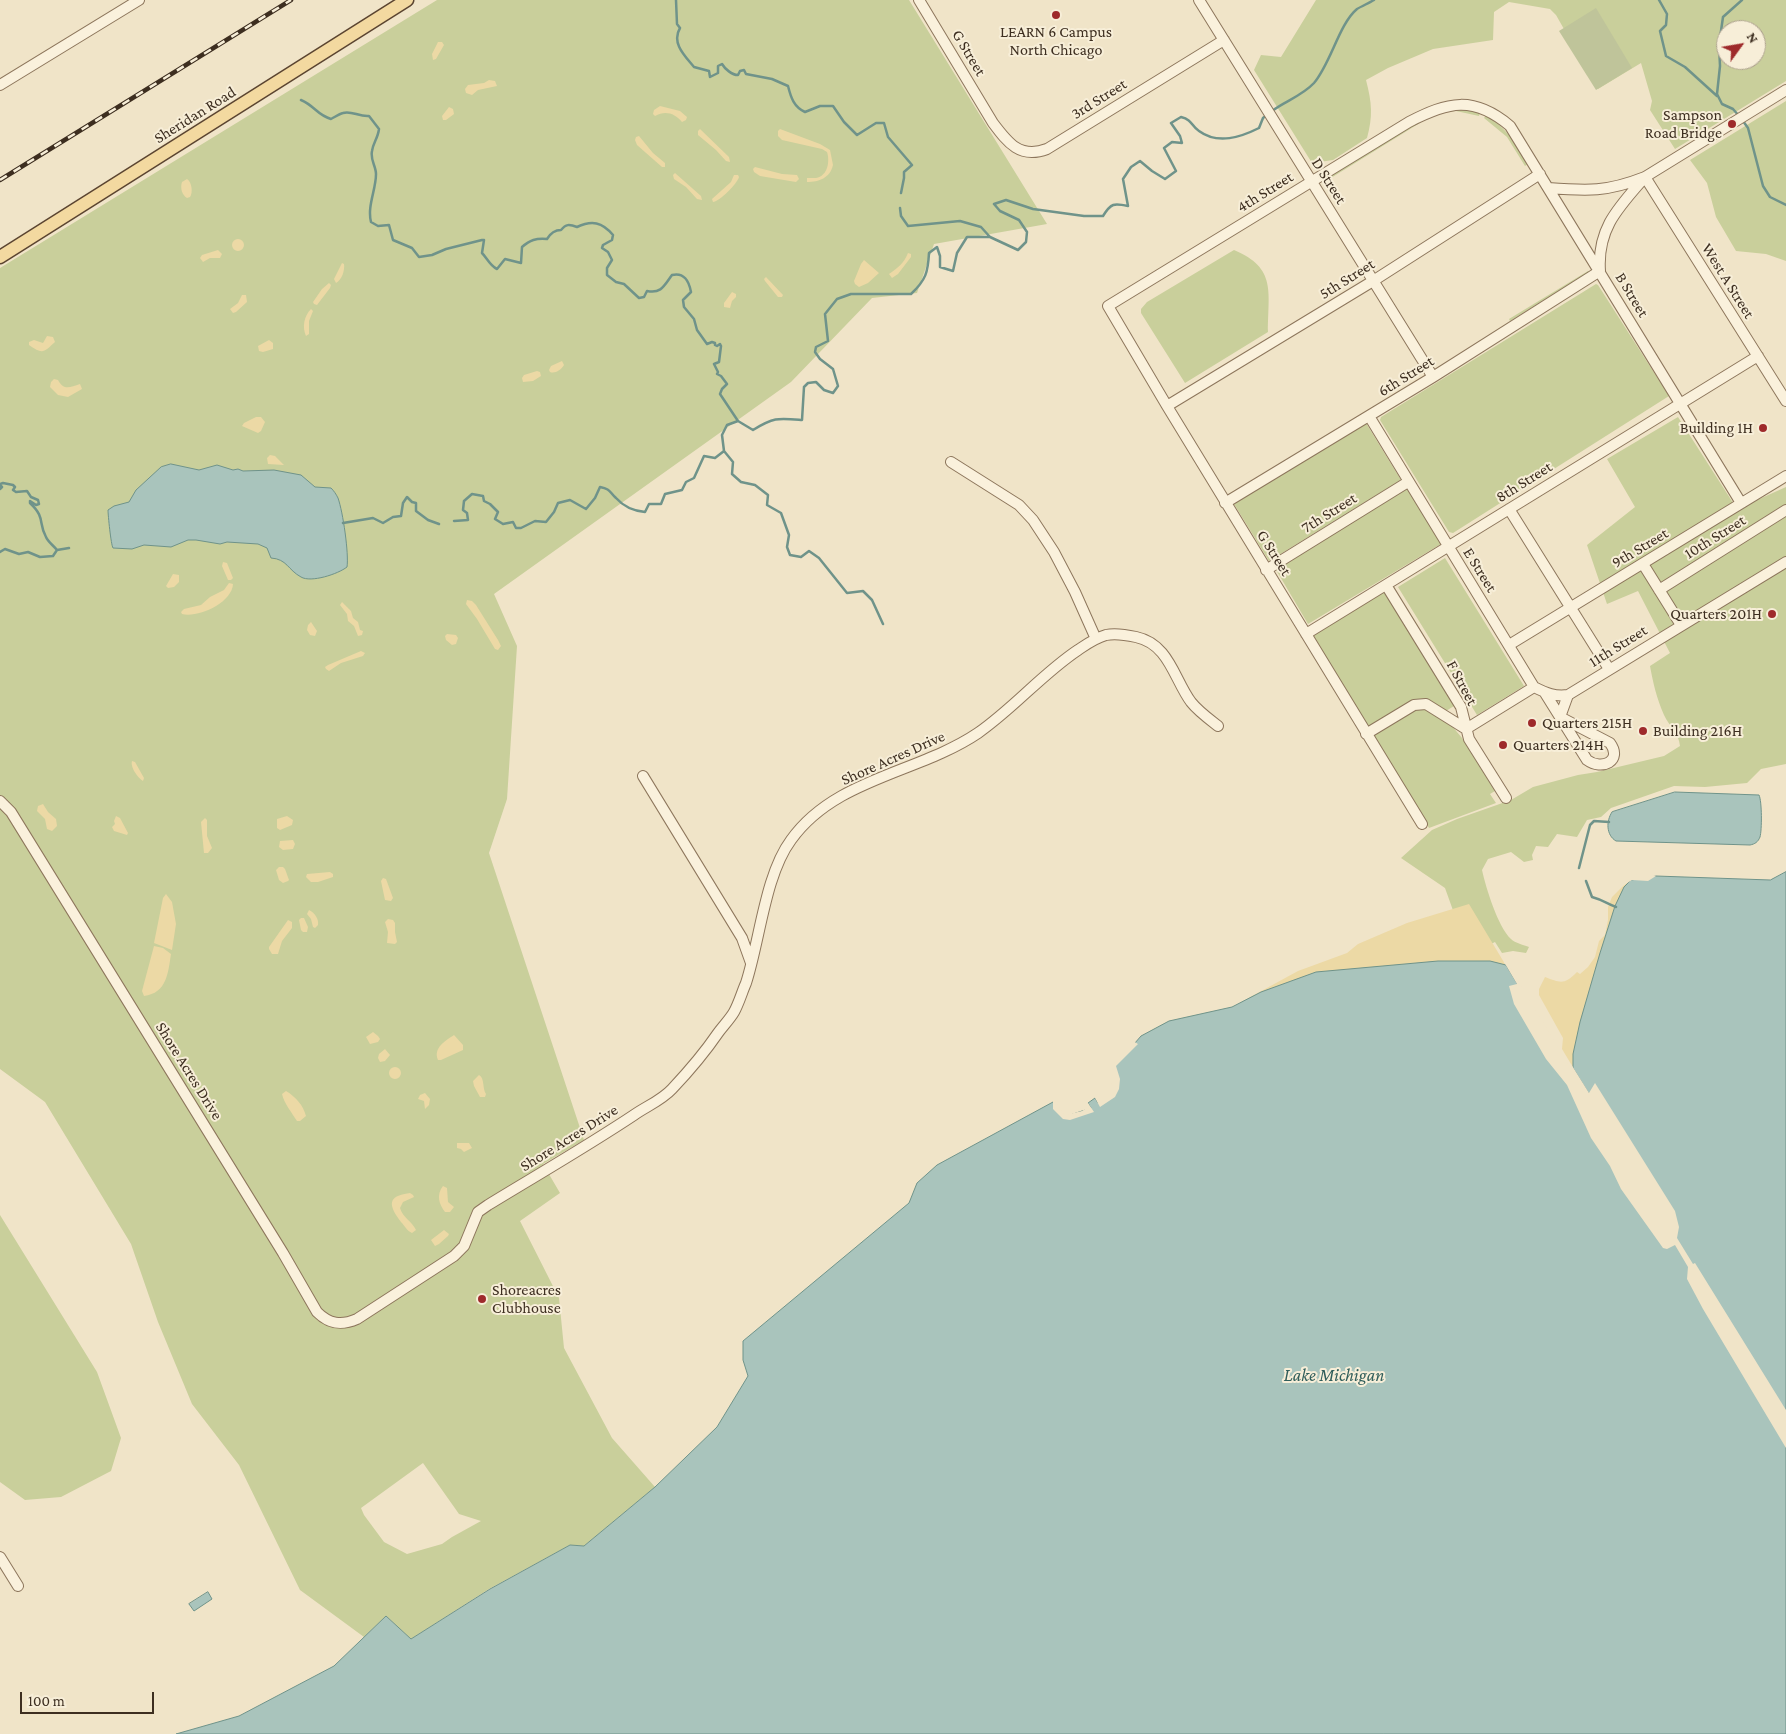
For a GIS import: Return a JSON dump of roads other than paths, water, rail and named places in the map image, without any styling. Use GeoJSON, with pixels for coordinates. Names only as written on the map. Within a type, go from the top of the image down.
{"type":"FeatureCollection","features":[{"type":"Feature","properties":{"kind":"main road","name":"Sheridan Road"},"geometry":{"type":"LineString","coordinates":[[0,257],[407,0]]}},
{"type":"Feature","properties":{"kind":"street"},"geometry":{"type":"LineString","coordinates":[[0,85],[139,0]]}},
{"type":"Feature","properties":{"kind":"street","name":"G Street"},"geometry":{"type":"LineString","coordinates":[[919,0],[993,123]]}},
{"type":"Feature","properties":{"kind":"street","name":"D Street"},"geometry":{"type":"LineString","coordinates":[[1199,0],[1433,377]]}},
{"type":"Feature","properties":{"kind":"street","name":"3rd Street"},"geometry":{"type":"LineString","coordinates":[[993,123],[1005,138],[1019,150],[1036,153],[1042,151],[1224,40]]}},
{"type":"Feature","properties":{"kind":"street"},"geometry":{"type":"LineString","coordinates":[[1548,188],[1597,190],[1627,184],[1645,177],[1786,90]]}},
{"type":"Feature","properties":{"kind":"street","name":"4th Street"},"geometry":{"type":"LineString","coordinates":[[1118,300],[1408,122],[1433,110],[1459,104],[1488,111]]}},
{"type":"Feature","properties":{"kind":"street","name":"B Street"},"geometry":{"type":"LineString","coordinates":[[1488,111],[1510,126],[1741,503]]}},
{"type":"Feature","properties":{"kind":"street","name":"5th Street"},"geometry":{"type":"LineString","coordinates":[[1167,406],[1373,281],[1540,174]]}},
{"type":"Feature","properties":{"kind":"street"},"geometry":{"type":"LineString","coordinates":[[1600,271],[1600,247],[1606,230],[1620,207],[1645,177]]}},
{"type":"Feature","properties":{"kind":"street","name":"West A Street"},"geometry":{"type":"LineString","coordinates":[[1645,177],[1786,401]]}},
{"type":"Feature","properties":{"kind":"street","name":"6th Street"},"geometry":{"type":"LineString","coordinates":[[1225,502],[1433,377],[1600,271]]}},
{"type":"Feature","properties":{"kind":"street","name":"G Street"},"geometry":{"type":"LineString","coordinates":[[1118,300],[1108,306],[1266,570],[1422,824]]}},
{"type":"Feature","properties":{"kind":"street","name":"8th Street"},"geometry":{"type":"LineString","coordinates":[[1306,634],[1758,356]]}},
{"type":"Feature","properties":{"kind":"street","name":"E Street"},"geometry":{"type":"LineString","coordinates":[[1369,416],[1534,687]]}},
{"type":"Feature","properties":{"kind":"street"},"geometry":{"type":"LineString","coordinates":[[951,462],[1019,506],[1033,520],[1054,552],[1075,592],[1096,639]]}},
{"type":"Feature","properties":{"kind":"street","name":"9th Street"},"geometry":{"type":"LineString","coordinates":[[1509,645],[1570,606],[1643,564],[1786,476]]}},
{"type":"Feature","properties":{"kind":"street","name":"7th Street"},"geometry":{"type":"LineString","coordinates":[[1266,570],[1408,482]]}},
{"type":"Feature","properties":{"kind":"street"},"geometry":{"type":"LineString","coordinates":[[1509,509],[1608,669]]}},
{"type":"Feature","properties":{"kind":"street","name":"10th Street"},"geometry":{"type":"LineString","coordinates":[[1659,590],[1786,510]]}},
{"type":"Feature","properties":{"kind":"street","name":"11th Street"},"geometry":{"type":"LineString","coordinates":[[1568,694],[1786,562]]}},
{"type":"Feature","properties":{"kind":"street"},"geometry":{"type":"LineString","coordinates":[[1643,564],[1681,625]]}},
{"type":"Feature","properties":{"kind":"street","name":"F Street"},"geometry":{"type":"LineString","coordinates":[[1386,585],[1461,707],[1469,739],[1506,798]]}},
{"type":"Feature","properties":{"kind":"street","name":"Shore Acres Drive"},"geometry":{"type":"LineString","coordinates":[[0,801],[11,812],[283,1253],[317,1312],[323,1319],[340,1324],[356,1319],[454,1256],[464,1246],[478,1212],[488,1204],[606,1133],[672,1090],[705,1052],[734,1012],[746,983],[778,865],[790,840],[808,821],[830,804],[867,783],[938,755],[964,742],[983,729],[1064,660],[1096,639],[1106,635],[1124,634],[1140,637],[1154,645],[1173,667],[1186,695],[1193,705],[1218,726]]}},
{"type":"Feature","properties":{"kind":"street"},"geometry":{"type":"LineString","coordinates":[[1366,734],[1414,705],[1426,704],[1436,708],[1466,728],[1534,687],[1545,693],[1560,696],[1568,694]]}},
{"type":"Feature","properties":{"kind":"street"},"geometry":{"type":"LineString","coordinates":[[1545,693],[1560,717],[1587,760],[1592,764],[1599,765],[1609,763],[1614,758],[1615,751],[1610,743],[1560,717]]}},
{"type":"Feature","properties":{"kind":"street"},"geometry":{"type":"LineString","coordinates":[[1560,717],[1568,694]]}},
{"type":"Feature","properties":{"kind":"street"},"geometry":{"type":"LineString","coordinates":[[643,776],[742,938],[751,963]]}},
{"type":"Feature","properties":{"kind":"street"},"geometry":{"type":"LineString","coordinates":[[0,1557],[18,1586]]}},
{"type":"Feature","properties":{"kind":"water"},"geometry":{"type":"Polygon","coordinates":[[[171,464],[199,470],[217,465],[243,471],[274,470],[301,475],[315,487],[331,488],[338,498],[342,513],[347,567],[324,577],[305,579],[281,560],[271,558],[267,548],[258,544],[227,542],[220,544],[188,540],[171,547],[144,545],[132,549],[113,548],[108,510],[114,506],[129,502],[136,490],[161,467],[171,464]]]}},
{"type":"Feature","properties":{"kind":"water"},"geometry":{"type":"Polygon","coordinates":[[[1675,792],[1759,795],[1761,803],[1761,833],[1759,839],[1750,845],[1616,841],[1610,835],[1608,824],[1612,812],[1675,792]]]}},
{"type":"Feature","properties":{"kind":"water","name":"Lake Michigan"},"geometry":{"type":"Polygon","coordinates":[[[1786,872],[1786,1734],[176,1734],[239,1716],[334,1666],[386,1616],[411,1639],[490,1589],[570,1545],[584,1546],[655,1487],[717,1427],[748,1376],[743,1360],[743,1341],[909,1203],[917,1183],[937,1165],[1053,1102],[1064,1117],[1091,1108],[1088,1103],[1095,1098],[1098,1103],[1114,1090],[1115,1066],[1141,1036],[1169,1021],[1232,1007],[1261,992],[1316,972],[1438,961],[1490,961],[1506,965],[1635,1180],[1640,1177],[1573,1068],[1573,1054],[1580,1022],[1615,906],[1624,887],[1631,880],[1656,876],[1770,880],[1786,872]]]}},
{"type":"Feature","properties":{"kind":"water"},"geometry":{"type":"Polygon","coordinates":[[[208,1592],[212,1599],[194,1611],[189,1604],[208,1592]]]}},
{"type":"Feature","properties":{"kind":"waterway"},"geometry":{"type":"LineString","coordinates":[[676,0],[677,24],[680,28],[677,39],[680,49],[694,67],[709,71],[710,77],[718,73],[718,66],[722,64],[736,75],[744,70],[746,74],[772,79],[788,86],[794,102],[798,108],[805,112],[820,106],[833,106],[844,122],[857,135],[876,123],[884,123],[888,137],[912,165],[904,172],[901,193]]}},
{"type":"Feature","properties":{"kind":"waterway"},"geometry":{"type":"LineString","coordinates":[[1272,111],[1314,83],[1320,75],[1345,24],[1357,9],[1374,0]]}},
{"type":"Feature","properties":{"kind":"waterway"},"geometry":{"type":"LineString","coordinates":[[1659,0],[1667,14],[1666,25],[1660,31],[1666,56],[1685,67],[1717,96]]}},
{"type":"Feature","properties":{"kind":"waterway"},"geometry":{"type":"LineString","coordinates":[[1739,116],[1733,109],[1722,104],[1717,94],[1720,66],[1719,45],[1723,17],[1742,0]]}},
{"type":"Feature","properties":{"kind":"waterway"},"geometry":{"type":"LineString","coordinates":[[301,100],[331,119],[346,112],[369,116],[379,129],[372,154],[376,174],[370,210],[371,222],[378,226],[389,225],[393,240],[412,248],[419,257],[484,240],[482,253],[490,264],[497,269],[505,259],[521,263],[522,247],[531,241],[547,239],[549,235],[566,226],[577,227],[592,223],[605,227],[613,235],[612,240],[603,245],[602,248],[608,252],[612,260],[607,268],[607,275],[616,282],[624,284],[639,298],[644,297],[647,291],[652,292],[662,288],[672,275],[683,276],[689,284],[691,292],[683,300],[684,307],[694,319],[697,330],[707,344],[712,342],[717,346],[720,344],[721,346],[719,362],[714,364],[718,372],[717,374],[727,384],[720,394],[738,421],[753,430],[776,419],[802,420],[804,387],[808,383],[816,382],[824,390],[833,393],[838,386],[833,369],[820,359],[815,352],[816,347],[828,341],[825,314],[837,299],[851,294],[911,294],[925,275],[929,253],[937,247],[940,256],[940,267],[953,271],[957,253],[967,237],[990,237]]}},
{"type":"Feature","properties":{"kind":"waterway"},"geometry":{"type":"LineString","coordinates":[[900,208],[901,216],[908,226],[960,221],[981,227],[990,237],[1018,250],[1026,242],[1027,232],[1019,220],[1000,211],[994,204],[1006,200],[1033,209],[1084,216],[1103,216],[1113,205],[1128,206],[1123,179],[1131,167],[1140,161],[1165,179],[1176,171],[1164,148],[1172,142],[1182,143],[1180,136],[1171,123],[1181,117],[1190,121],[1196,129],[1206,135],[1222,139],[1237,137],[1259,128],[1263,118],[1268,114]]}},
{"type":"Feature","properties":{"kind":"waterway"},"geometry":{"type":"LineString","coordinates":[[1743,121],[1748,128],[1763,186],[1770,197],[1786,205]]}},
{"type":"Feature","properties":{"kind":"waterway"},"geometry":{"type":"LineString","coordinates":[[454,521],[468,520],[467,513],[463,510],[464,501],[472,494],[483,496],[484,501],[498,512],[495,519],[503,524],[513,522],[516,528],[521,528],[535,521],[546,522],[558,503],[570,500],[586,509],[595,498],[600,487],[608,490],[619,501],[633,510],[645,512],[649,504],[661,504],[665,494],[682,490],[686,482],[694,478],[704,456],[715,458],[724,451],[722,435],[727,425],[738,421]]}},
{"type":"Feature","properties":{"kind":"waterway"},"geometry":{"type":"LineString","coordinates":[[724,451],[733,462],[732,474],[741,482],[755,485],[768,495],[767,505],[781,513],[789,535],[787,547],[790,555],[801,557],[809,551],[819,558],[847,593],[863,591],[872,600],[883,624]]}},
{"type":"Feature","properties":{"kind":"waterway"},"geometry":{"type":"LineString","coordinates":[[0,484],[13,485],[15,487],[13,490],[16,492],[27,491],[31,497],[38,500],[39,504],[36,505],[30,501],[30,503],[40,517],[47,539],[57,550]]}},
{"type":"Feature","properties":{"kind":"waterway"},"geometry":{"type":"LineString","coordinates":[[0,485],[2,487],[0,489]]}},
{"type":"Feature","properties":{"kind":"waterway"},"geometry":{"type":"LineString","coordinates":[[343,523],[373,518],[383,523],[393,517],[401,516],[403,503],[407,497],[416,503],[416,511],[428,520],[439,524]]}},
{"type":"Feature","properties":{"kind":"waterway"},"geometry":{"type":"LineString","coordinates":[[57,550],[69,548]]}},
{"type":"Feature","properties":{"kind":"waterway"},"geometry":{"type":"LineString","coordinates":[[0,552],[5,549],[19,554],[28,552],[40,557],[53,556],[57,550]]}},
{"type":"Feature","properties":{"kind":"waterway"},"geometry":{"type":"LineString","coordinates":[[1579,868],[1590,825],[1594,821],[1609,822]]}},
{"type":"Feature","properties":{"kind":"waterway"},"geometry":{"type":"LineString","coordinates":[[1586,881],[1592,897],[1616,907]]}},
{"type":"Feature","properties":{"kind":"railway"},"geometry":{"type":"LineString","coordinates":[[0,180],[291,0]]}},
{"type":"Feature","properties":{"kind":"place","name":"LEARN 6 Campus North Chicago"},"geometry":{"type":"Point","coordinates":[1056,15]}},
{"type":"Feature","properties":{"kind":"place","name":"Sampson Road Bridge"},"geometry":{"type":"Point","coordinates":[1732,124]}},
{"type":"Feature","properties":{"kind":"place","name":"Building 1H"},"geometry":{"type":"Point","coordinates":[1763,428]}},
{"type":"Feature","properties":{"kind":"place","name":"Quarters 201H"},"geometry":{"type":"Point","coordinates":[1772,614]}},
{"type":"Feature","properties":{"kind":"place","name":"Quarters 215H"},"geometry":{"type":"Point","coordinates":[1532,723]}},
{"type":"Feature","properties":{"kind":"place","name":"Building 216H"},"geometry":{"type":"Point","coordinates":[1643,731]}},
{"type":"Feature","properties":{"kind":"place","name":"Quarters 214H"},"geometry":{"type":"Point","coordinates":[1503,745]}},
{"type":"Feature","properties":{"kind":"place","name":"Shoreacres Clubhouse"},"geometry":{"type":"Point","coordinates":[482,1299]}}]}
